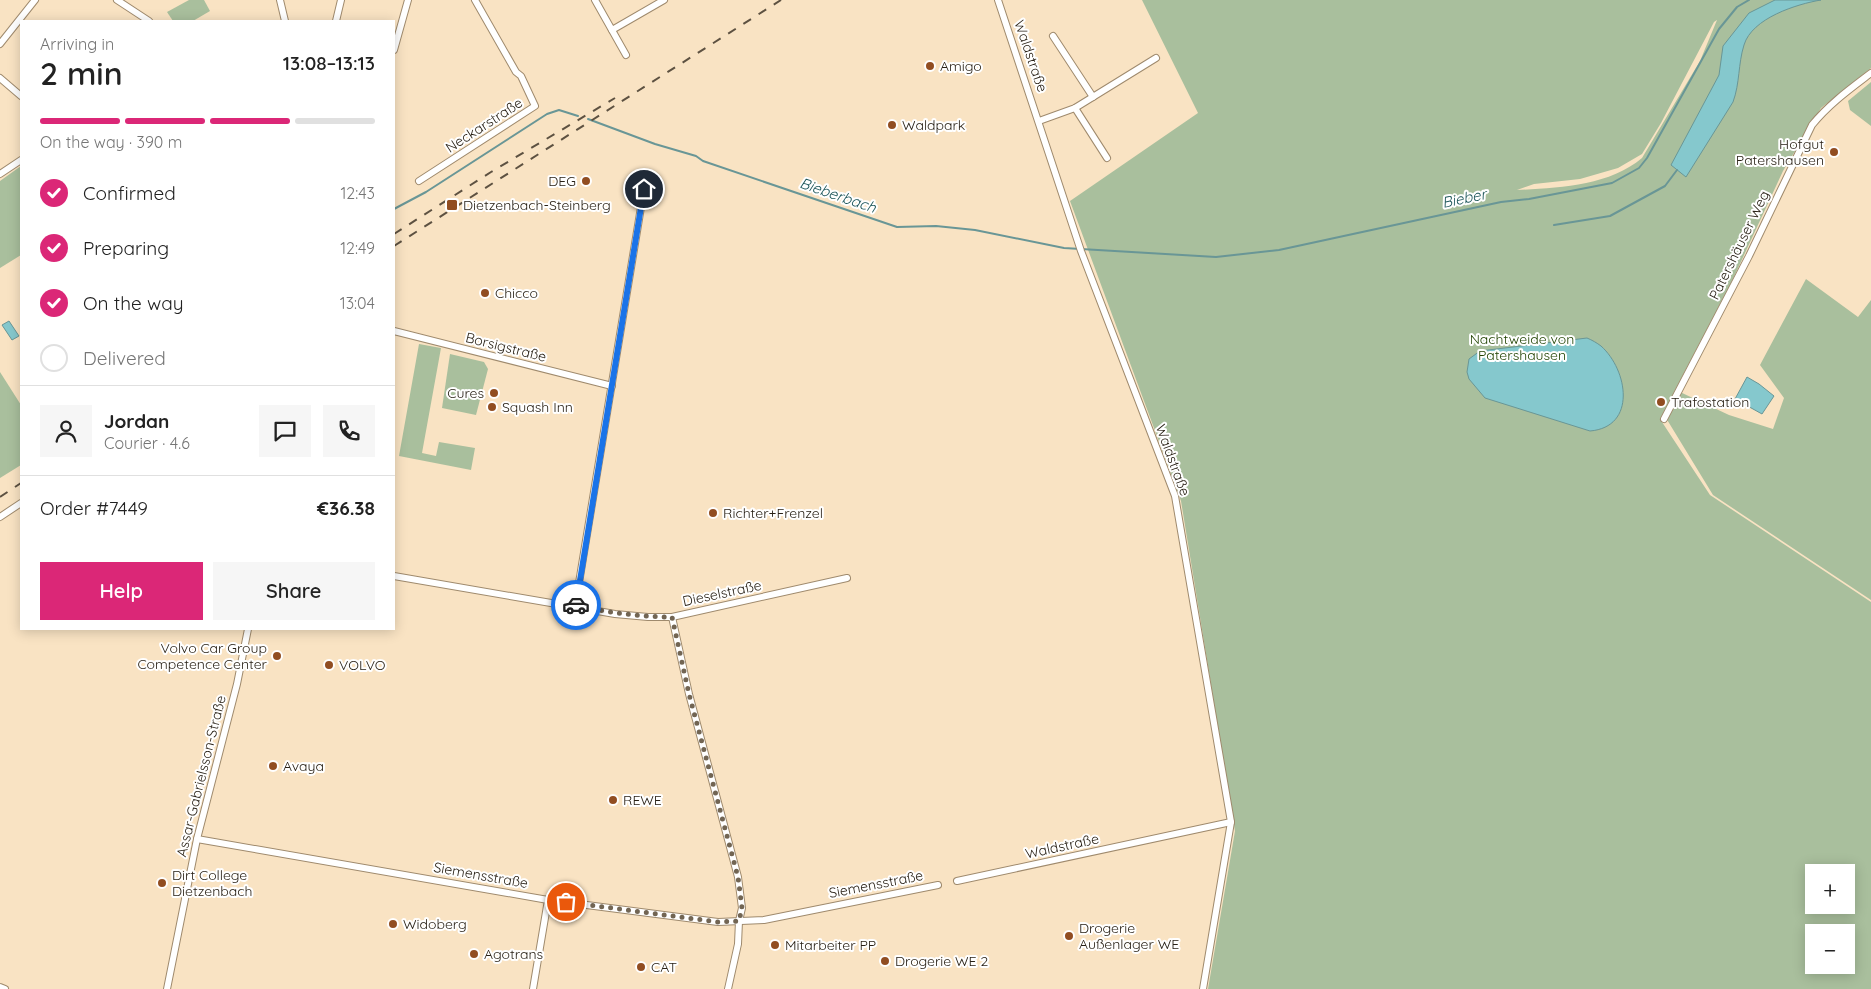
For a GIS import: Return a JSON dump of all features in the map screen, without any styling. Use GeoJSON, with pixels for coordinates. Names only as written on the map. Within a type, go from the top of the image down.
{"type":"FeatureCollection","features":[{"type":"Feature","properties":{"kind":"street"},"geometry":{"type":"LineString","coordinates":[[24,19],[35,0]]}},
{"type":"Feature","properties":{"kind":"street"},"geometry":{"type":"LineString","coordinates":[[117,0],[147,20]]}},
{"type":"Feature","properties":{"kind":"street"},"geometry":{"type":"LineString","coordinates":[[280,0],[285,20]]}},
{"type":"Feature","properties":{"kind":"street"},"geometry":{"type":"LineString","coordinates":[[336,20],[341,0]]}},
{"type":"Feature","properties":{"kind":"street"},"geometry":{"type":"LineString","coordinates":[[395,46],[408,0]]}},
{"type":"Feature","properties":{"kind":"street","name":"Neckarstraße"},"geometry":{"type":"LineString","coordinates":[[419,181],[535,106],[520,76],[475,0]]}},
{"type":"Feature","properties":{"kind":"street"},"geometry":{"type":"LineString","coordinates":[[595,0],[626,55]]}},
{"type":"Feature","properties":{"kind":"street"},"geometry":{"type":"LineString","coordinates":[[612,30],[664,0]]}},
{"type":"Feature","properties":{"kind":"street","name":"Waldstraße"},"geometry":{"type":"LineString","coordinates":[[998,0],[1040,121],[1079,243],[1175,496],[1231,822],[1203,989]]}},
{"type":"Feature","properties":{"kind":"street"},"geometry":{"type":"LineString","coordinates":[[0,44],[20,23]]}},
{"type":"Feature","properties":{"kind":"street","name":"Waldstraße"},"geometry":{"type":"LineString","coordinates":[[1053,36],[1093,98]]}},
{"type":"Feature","properties":{"kind":"street"},"geometry":{"type":"LineString","coordinates":[[1040,121],[1075,108],[1156,58]]}},
{"type":"Feature","properties":{"kind":"street","name":"Patershäuser Weg"},"geometry":{"type":"LineString","coordinates":[[1664,419],[1749,256],[1812,125],[1839,98],[1871,73]]}},
{"type":"Feature","properties":{"kind":"street"},"geometry":{"type":"LineString","coordinates":[[0,78],[20,95]]}},
{"type":"Feature","properties":{"kind":"street"},"geometry":{"type":"LineString","coordinates":[[1075,108],[1107,158]]}},
{"type":"Feature","properties":{"kind":"street"},"geometry":{"type":"LineString","coordinates":[[0,174],[20,161]]}},
{"type":"Feature","properties":{"kind":"street"},"geometry":{"type":"LineString","coordinates":[[575,606],[644,189],[655,177]]}},
{"type":"Feature","properties":{"kind":"street","name":"Borsigstraße"},"geometry":{"type":"LineString","coordinates":[[395,331],[612,386]]}},
{"type":"Feature","properties":{"kind":"street"},"geometry":{"type":"LineString","coordinates":[[0,517],[20,504]]}},
{"type":"Feature","properties":{"kind":"street","name":"Dieselstraße"},"geometry":{"type":"LineString","coordinates":[[395,576],[623,614],[672,617],[847,578]]}},
{"type":"Feature","properties":{"kind":"street"},"geometry":{"type":"LineString","coordinates":[[672,617],[689,694],[738,877],[742,908],[739,921],[738,944],[728,989]]}},
{"type":"Feature","properties":{"kind":"street","name":"Assar-Gabrielsson-Straße"},"geometry":{"type":"LineString","coordinates":[[167,989],[197,839],[237,684],[248,630]]}},
{"type":"Feature","properties":{"kind":"street","name":"Waldstraße"},"geometry":{"type":"LineString","coordinates":[[957,881],[1231,822]]}},
{"type":"Feature","properties":{"kind":"street","name":"Siemensstraße"},"geometry":{"type":"LineString","coordinates":[[197,839],[548,900],[718,922],[764,920],[938,885]]}},
{"type":"Feature","properties":{"kind":"street"},"geometry":{"type":"LineString","coordinates":[[533,989],[548,900]]}},
{"type":"Feature","properties":{"kind":"street"},"geometry":{"type":"LineString","coordinates":[[0,987],[5,989]]}},
{"type":"Feature","properties":{"kind":"green space"},"geometry":{"type":"Polygon","coordinates":[[[189,0],[204,0],[210,11],[195,20],[172,20],[167,12],[189,0]]]}},
{"type":"Feature","properties":{"kind":"green space","name":"Nachtweide von Patershausen"},"geometry":{"type":"Polygon","coordinates":[[[1142,0],[1871,0],[1871,68],[1821,108],[1783,171],[1732,281],[1660,419],[1710,495],[1871,602],[1871,989],[1208,989],[1235,831],[1181,501],[1070,201],[1198,113],[1142,0]],[[1717,20],[1714,22],[1661,123],[1642,154],[1618,168],[1580,179],[1534,184],[1517,190],[1583,184],[1599,180],[1614,175],[1642,158],[1700,61],[1717,20]]]}},
{"type":"Feature","properties":{"kind":"green space"},"geometry":{"type":"Polygon","coordinates":[[[1871,82],[1871,126],[1850,110],[1848,101],[1871,82]]]}},
{"type":"Feature","properties":{"kind":"green space"},"geometry":{"type":"Polygon","coordinates":[[[20,167],[20,256],[0,268],[0,181],[20,167]]]}},
{"type":"Feature","properties":{"kind":"green space"},"geometry":{"type":"Polygon","coordinates":[[[1806,279],[1858,317],[1871,300],[1871,600],[1713,495],[1666,418],[1680,392],[1729,415],[1773,429],[1784,398],[1760,365],[1806,279]]]}},
{"type":"Feature","properties":{"kind":"green space"},"geometry":{"type":"Polygon","coordinates":[[[419,344],[441,348],[422,453],[436,456],[439,442],[475,448],[471,470],[399,456],[419,344]]]}},
{"type":"Feature","properties":{"kind":"green space"},"geometry":{"type":"Polygon","coordinates":[[[450,354],[484,362],[488,369],[476,415],[442,408],[450,354]]]}},
{"type":"Feature","properties":{"kind":"green space"},"geometry":{"type":"Polygon","coordinates":[[[0,372],[20,403],[20,466],[0,478],[0,372]]]}},
{"type":"Feature","properties":{"kind":"water"},"geometry":{"type":"Polygon","coordinates":[[[1775,0],[1821,0],[1776,14],[1756,27],[1749,35],[1742,52],[1733,102],[1686,177],[1671,165],[1719,75],[1723,46],[1749,13],[1775,0]]]}},
{"type":"Feature","properties":{"kind":"water"},"geometry":{"type":"Polygon","coordinates":[[[9,321],[19,336],[12,340],[2,325],[9,321]]]}},
{"type":"Feature","properties":{"kind":"water"},"geometry":{"type":"Polygon","coordinates":[[[1587,338],[1601,346],[1610,356],[1622,382],[1623,396],[1621,409],[1615,419],[1605,427],[1590,431],[1485,398],[1469,379],[1467,372],[1469,359],[1480,351],[1587,338]]]}},
{"type":"Feature","properties":{"kind":"water"},"geometry":{"type":"Polygon","coordinates":[[[1747,377],[1774,396],[1762,414],[1735,399],[1747,377]]]}},
{"type":"Feature","properties":{"kind":"waterway","name":"Bieber"},"geometry":{"type":"LineString","coordinates":[[588,119],[655,144],[696,156],[703,161],[897,227],[936,226],[975,230],[1064,248],[1216,257],[1279,250],[1501,202],[1529,199],[1612,183],[1639,168],[1647,158],[1719,29],[1737,7],[1749,0]]}},
{"type":"Feature","properties":{"kind":"waterway","name":"Bieberbach"},"geometry":{"type":"LineString","coordinates":[[395,208],[426,192],[547,114],[559,110],[578,116]]}},
{"type":"Feature","properties":{"kind":"waterway"},"geometry":{"type":"LineString","coordinates":[[1554,225],[1610,216],[1665,186],[1677,170]]}},
{"type":"Feature","properties":{"kind":"railway"},"geometry":{"type":"LineString","coordinates":[[395,245],[781,0]]}},
{"type":"Feature","properties":{"kind":"railway"},"geometry":{"type":"LineString","coordinates":[[395,233],[491,172],[615,98]]}},
{"type":"Feature","properties":{"kind":"railway"},"geometry":{"type":"LineString","coordinates":[[0,497],[20,484]]}},
{"type":"Feature","properties":{"kind":"way so far"},"geometry":{"type":"LineString","coordinates":[[566,902],[718,922],[739,921],[742,908],[738,877],[689,694],[672,617],[615,614],[576,605]]}},
{"type":"Feature","properties":{"kind":"place","name":"Amigo"},"geometry":{"type":"Point","coordinates":[930,66]}},
{"type":"Feature","properties":{"kind":"place","name":"Waldpark"},"geometry":{"type":"Point","coordinates":[892,125]}},
{"type":"Feature","properties":{"kind":"place","name":"Hofgut Patershausen"},"geometry":{"type":"Point","coordinates":[1834,152]}},
{"type":"Feature","properties":{"kind":"place","name":"DEG"},"geometry":{"type":"Point","coordinates":[586,181]}},
{"type":"Feature","properties":{"kind":"place","name":"Dietzenbach-Steinberg"},"geometry":{"type":"Point","coordinates":[452,205]}},
{"type":"Feature","properties":{"kind":"place","name":"Chicco"},"geometry":{"type":"Point","coordinates":[485,293]}},
{"type":"Feature","properties":{"kind":"place","name":"Cures"},"geometry":{"type":"Point","coordinates":[494,393]}},
{"type":"Feature","properties":{"kind":"place","name":"Trafostation"},"geometry":{"type":"Point","coordinates":[1661,402]}},
{"type":"Feature","properties":{"kind":"place","name":"Squash Inn"},"geometry":{"type":"Point","coordinates":[492,407]}},
{"type":"Feature","properties":{"kind":"place","name":"Richter+Frenzel"},"geometry":{"type":"Point","coordinates":[713,513]}},
{"type":"Feature","properties":{"kind":"place","name":"Volvo Car Group Competence Center"},"geometry":{"type":"Point","coordinates":[277,656]}},
{"type":"Feature","properties":{"kind":"place","name":"VOLVO"},"geometry":{"type":"Point","coordinates":[329,665]}},
{"type":"Feature","properties":{"kind":"place","name":"Avaya"},"geometry":{"type":"Point","coordinates":[273,766]}},
{"type":"Feature","properties":{"kind":"place","name":"REWE"},"geometry":{"type":"Point","coordinates":[613,800]}},
{"type":"Feature","properties":{"kind":"place","name":"Dirt College Dietzenbach"},"geometry":{"type":"Point","coordinates":[162,883]}},
{"type":"Feature","properties":{"kind":"place","name":"Widoberg"},"geometry":{"type":"Point","coordinates":[393,924]}},
{"type":"Feature","properties":{"kind":"place","name":"Drogerie Außenlager WE"},"geometry":{"type":"Point","coordinates":[1069,936]}},
{"type":"Feature","properties":{"kind":"place","name":"Mitarbeiter PP"},"geometry":{"type":"Point","coordinates":[775,945]}},
{"type":"Feature","properties":{"kind":"place","name":"Agotrans"},"geometry":{"type":"Point","coordinates":[474,954]}},
{"type":"Feature","properties":{"kind":"place","name":"Drogerie WE 2"},"geometry":{"type":"Point","coordinates":[885,961]}},
{"type":"Feature","properties":{"kind":"place","name":"CAT"},"geometry":{"type":"Point","coordinates":[641,967]}},
{"type":"Feature","properties":{"kind":"route"},"geometry":{"type":"LineString","coordinates":[[576,605],[644,189]]}}]}
